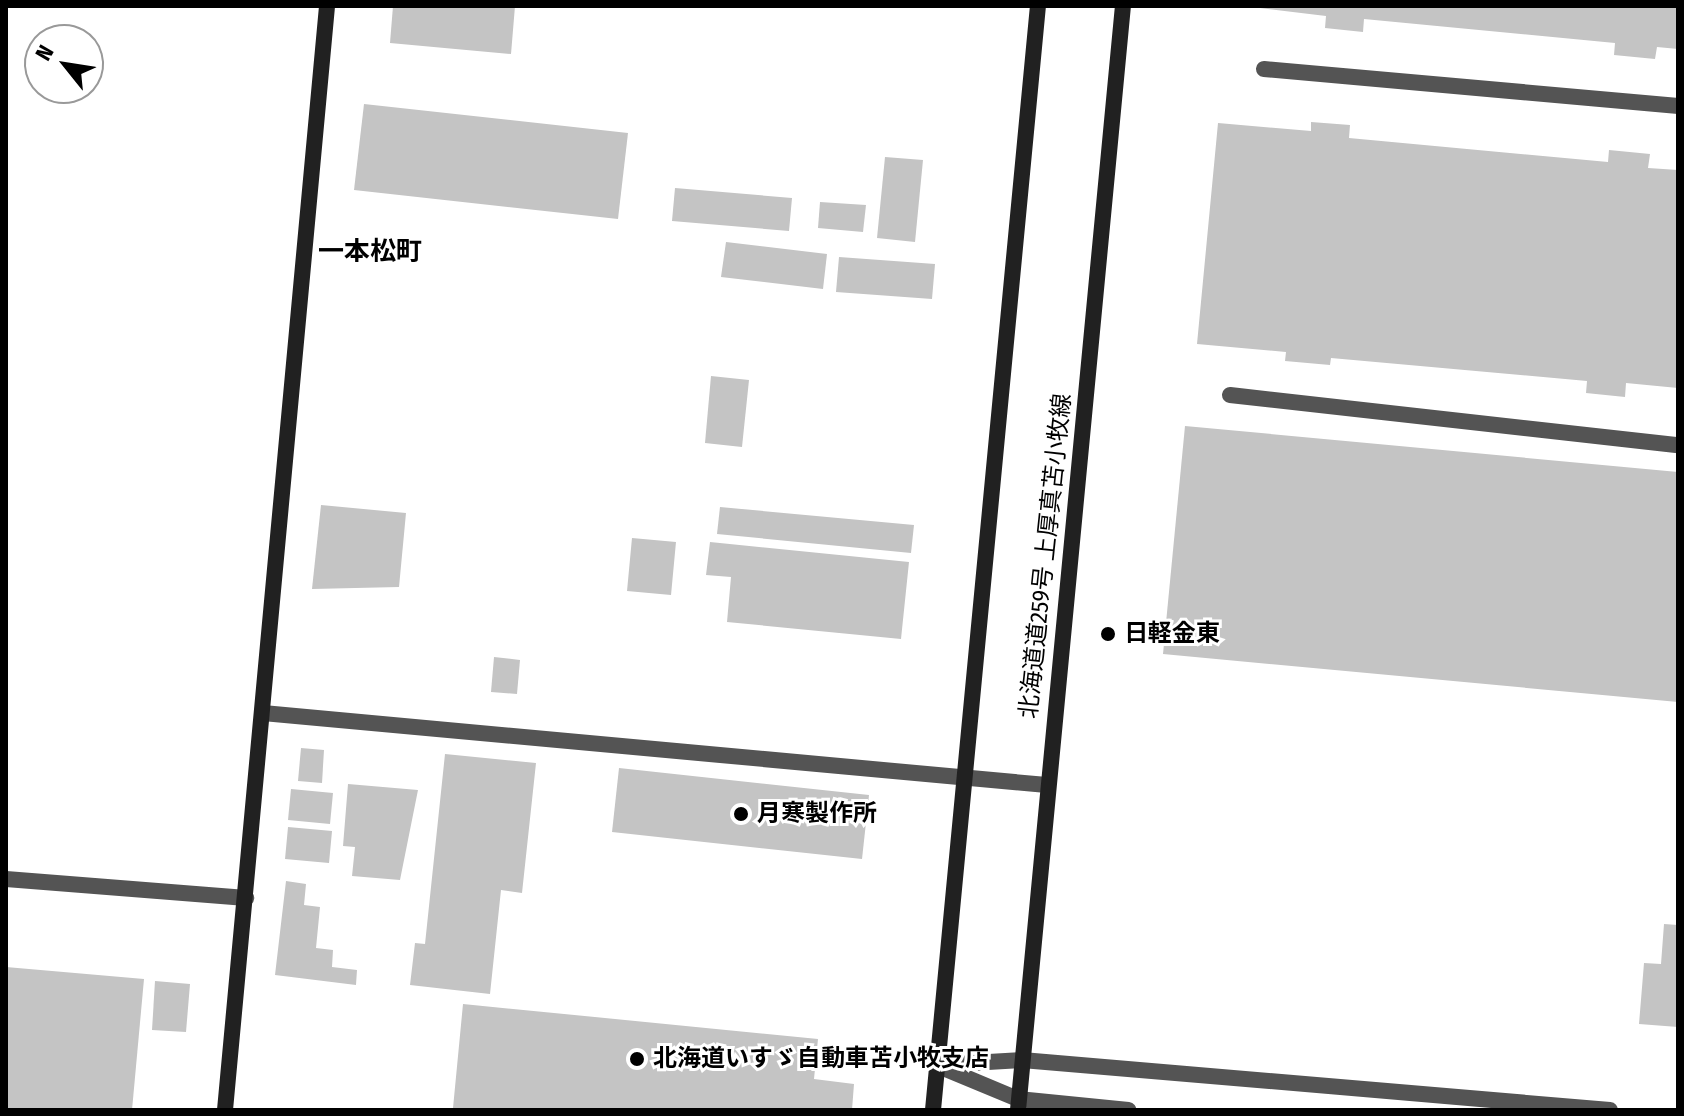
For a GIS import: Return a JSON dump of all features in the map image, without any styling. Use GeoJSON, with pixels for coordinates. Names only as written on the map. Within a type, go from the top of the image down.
{"type":"FeatureCollection","features":[{"type":"Feature","properties":{"kind":"main road"},"geometry":{"type":"LineString","coordinates":[[225,1110],[327,6]]}},
{"type":"Feature","properties":{"kind":"main road"},"geometry":{"type":"LineString","coordinates":[[933,1110],[1038,6]]}},
{"type":"Feature","properties":{"kind":"main road","name":"北海道道259号 上厚真苫小牧線"},"geometry":{"type":"LineString","coordinates":[[1018,1105],[1123,6]]}},
{"type":"Feature","properties":{"kind":"street"},"geometry":{"type":"LineString","coordinates":[[1264,69],[1678,106]]}},
{"type":"Feature","properties":{"kind":"street"},"geometry":{"type":"LineString","coordinates":[[1230,395],[1678,445]]}},
{"type":"Feature","properties":{"kind":"street"},"geometry":{"type":"LineString","coordinates":[[263,713],[1047,785]]}},
{"type":"Feature","properties":{"kind":"street"},"geometry":{"type":"LineString","coordinates":[[6,879],[246,898]]}},
{"type":"Feature","properties":{"kind":"street"},"geometry":{"type":"LineString","coordinates":[[937,1065],[1022,1060],[1610,1110]]}},
{"type":"Feature","properties":{"kind":"street"},"geometry":{"type":"LineString","coordinates":[[937,1065],[1018,1105],[1128,1110]]}},
{"type":"Feature","properties":{"kind":"building"},"geometry":{"type":"Polygon","coordinates":[[[393,6],[515,6],[511,54],[390,43],[393,6]]]}},
{"type":"Feature","properties":{"kind":"building"},"geometry":{"type":"Polygon","coordinates":[[[1244,6],[1678,6],[1678,49],[1657,47],[1655,59],[1614,55],[1615,43],[1364,19],[1363,32],[1325,28],[1326,16],[1244,6]]]}},
{"type":"Feature","properties":{"kind":"building"},"geometry":{"type":"Polygon","coordinates":[[[364,104],[628,133],[618,219],[354,190],[364,104]]]}},
{"type":"Feature","properties":{"kind":"building"},"geometry":{"type":"Polygon","coordinates":[[[1311,122],[1350,125],[1349,138],[1608,162],[1609,150],[1650,154],[1648,168],[1678,170],[1678,388],[1626,383],[1625,397],[1586,393],[1587,381],[1331,358],[1330,365],[1285,361],[1286,352],[1197,344],[1218,123],[1311,131],[1311,122]]]}},
{"type":"Feature","properties":{"kind":"building"},"geometry":{"type":"Polygon","coordinates":[[[885,157],[923,160],[915,242],[877,238],[885,157]]]}},
{"type":"Feature","properties":{"kind":"building"},"geometry":{"type":"Polygon","coordinates":[[[675,188],[792,198],[789,231],[672,221],[675,188]]]}},
{"type":"Feature","properties":{"kind":"building"},"geometry":{"type":"Polygon","coordinates":[[[820,202],[866,205],[863,232],[818,228],[820,202]]]}},
{"type":"Feature","properties":{"kind":"building"},"geometry":{"type":"Polygon","coordinates":[[[726,242],[827,254],[823,289],[721,277],[726,242]]]}},
{"type":"Feature","properties":{"kind":"building"},"geometry":{"type":"Polygon","coordinates":[[[839,257],[935,264],[932,299],[836,292],[839,257]]]}},
{"type":"Feature","properties":{"kind":"building"},"geometry":{"type":"Polygon","coordinates":[[[711,376],[749,380],[742,447],[705,443],[711,376]]]}},
{"type":"Feature","properties":{"kind":"building"},"geometry":{"type":"Polygon","coordinates":[[[1185,426],[1678,472],[1678,702],[1163,654],[1185,426]]]}},
{"type":"Feature","properties":{"kind":"building"},"geometry":{"type":"Polygon","coordinates":[[[321,505],[406,513],[399,587],[312,589],[321,505]]]}},
{"type":"Feature","properties":{"kind":"building"},"geometry":{"type":"Polygon","coordinates":[[[720,507],[914,525],[911,553],[717,534],[720,507]]]}},
{"type":"Feature","properties":{"kind":"building"},"geometry":{"type":"Polygon","coordinates":[[[632,538],[676,542],[671,595],[627,591],[632,538]]]}},
{"type":"Feature","properties":{"kind":"building"},"geometry":{"type":"Polygon","coordinates":[[[710,542],[909,562],[901,639],[727,622],[731,577],[706,575],[710,542]]]}},
{"type":"Feature","properties":{"kind":"building"},"geometry":{"type":"Polygon","coordinates":[[[494,657],[520,660],[517,694],[491,692],[494,657]]]}},
{"type":"Feature","properties":{"kind":"building"},"geometry":{"type":"Polygon","coordinates":[[[301,748],[324,750],[322,783],[298,781],[301,748]]]}},
{"type":"Feature","properties":{"kind":"building"},"geometry":{"type":"Polygon","coordinates":[[[445,754],[536,763],[522,893],[501,890],[490,994],[410,985],[415,943],[425,944],[445,754]]]}},
{"type":"Feature","properties":{"kind":"building","name":"月寒製作所"},"geometry":{"type":"Polygon","coordinates":[[[619,768],[869,795],[862,859],[612,832],[619,768]]]}},
{"type":"Feature","properties":{"kind":"building"},"geometry":{"type":"Polygon","coordinates":[[[348,784],[418,790],[400,880],[352,876],[355,847],[343,846],[348,784]]]}},
{"type":"Feature","properties":{"kind":"building"},"geometry":{"type":"Polygon","coordinates":[[[291,789],[333,793],[330,824],[288,820],[291,789]]]}},
{"type":"Feature","properties":{"kind":"building"},"geometry":{"type":"Polygon","coordinates":[[[288,827],[332,831],[329,863],[285,859],[288,827]]]}},
{"type":"Feature","properties":{"kind":"building"},"geometry":{"type":"Polygon","coordinates":[[[286,881],[306,884],[304,905],[320,907],[316,948],[333,950],[332,967],[357,970],[356,985],[275,975],[286,881]]]}},
{"type":"Feature","properties":{"kind":"building"},"geometry":{"type":"Polygon","coordinates":[[[1664,924],[1678,925],[1678,1027],[1639,1024],[1644,963],[1661,964],[1664,924]]]}},
{"type":"Feature","properties":{"kind":"building"},"geometry":{"type":"Polygon","coordinates":[[[6,967],[144,979],[132,1110],[6,1110],[6,967]]]}},
{"type":"Feature","properties":{"kind":"building"},"geometry":{"type":"Polygon","coordinates":[[[155,981],[190,984],[186,1032],[152,1030],[155,981]]]}},
{"type":"Feature","properties":{"kind":"building","name":"北海道いすゞ自動車苫小牧支店"},"geometry":{"type":"Polygon","coordinates":[[[463,1004],[818,1039],[814,1079],[854,1084],[852,1110],[453,1108],[463,1004]]]}},
{"type":"Feature","properties":{"kind":"place","name":"日軽金東"},"geometry":{"type":"Point","coordinates":[1108,634]}},
{"type":"Feature","properties":{"kind":"place","name":"月寒製作所"},"geometry":{"type":"Point","coordinates":[741,814]}},
{"type":"Feature","properties":{"kind":"place","name":"北海道いすゞ自動車苫小牧支店"},"geometry":{"type":"Point","coordinates":[637,1059]}},
{"type":"Feature","properties":{"kind":"district","name":"一本松町"},"geometry":{"type":"Point","coordinates":[370,252]}}]}
